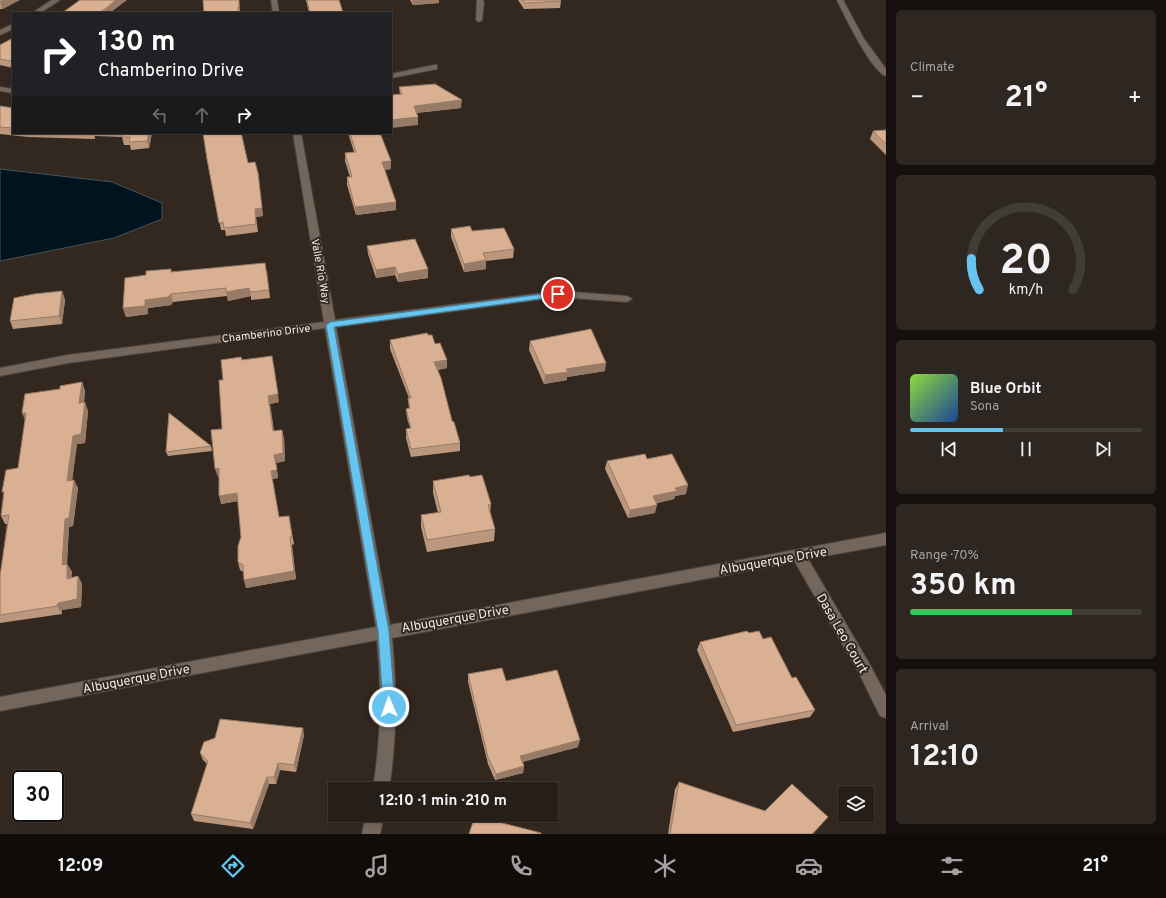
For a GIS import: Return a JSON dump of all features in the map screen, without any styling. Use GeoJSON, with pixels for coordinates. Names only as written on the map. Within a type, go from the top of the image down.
{"type":"FeatureCollection","features":[{"type":"Feature","properties":{"kind":"street"},"geometry":{"type":"LineString","coordinates":[[37,12],[57,0]]}},
{"type":"Feature","properties":{"kind":"street"},"geometry":{"type":"LineString","coordinates":[[274,0],[276,12]]}},
{"type":"Feature","properties":{"kind":"street"},"geometry":{"type":"LineString","coordinates":[[479,20],[480,0]]}},
{"type":"Feature","properties":{"kind":"street"},"geometry":{"type":"LineString","coordinates":[[840,0],[850,21],[873,58],[886,74]]}},
{"type":"Feature","properties":{"kind":"street"},"geometry":{"type":"LineString","coordinates":[[0,33],[12,27]]}},
{"type":"Feature","properties":{"kind":"street"},"geometry":{"type":"LineString","coordinates":[[392,76],[434,67]]}},
{"type":"Feature","properties":{"kind":"street"},"geometry":{"type":"LineString","coordinates":[[0,89],[12,91]]}},
{"type":"Feature","properties":{"kind":"street","name":"Valle Rio Way"},"geometry":{"type":"LineString","coordinates":[[297,134],[384,631],[390,720],[382,782]]}},
{"type":"Feature","properties":{"kind":"street","name":"Chamberino Drive"},"geometry":{"type":"LineString","coordinates":[[0,372],[68,359],[558,294],[627,299]]}},
{"type":"Feature","properties":{"kind":"street","name":"Albuquerque Drive"},"geometry":{"type":"LineString","coordinates":[[0,704],[384,631],[886,539]]}},
{"type":"Feature","properties":{"kind":"street","name":"Dasa Leo Court"},"geometry":{"type":"LineString","coordinates":[[798,555],[865,670],[886,711]]}},
{"type":"Feature","properties":{"kind":"street"},"geometry":{"type":"LineString","coordinates":[[371,834],[374,822]]}},
{"type":"Feature","properties":{"kind":"water"},"geometry":{"type":"Polygon","coordinates":[[[0,169],[112,182],[162,203],[162,219],[114,238],[0,261],[0,169]]]}},
{"type":"Feature","properties":{"kind":"building"},"geometry":{"type":"Polygon","coordinates":[[[80,0],[116,0],[100,12],[63,12],[80,0]]]}},
{"type":"Feature","properties":{"kind":"building"},"geometry":{"type":"Polygon","coordinates":[[[203,0],[239,0],[238,12],[204,12],[203,0]]]}},
{"type":"Feature","properties":{"kind":"building"},"geometry":{"type":"Polygon","coordinates":[[[307,0],[339,0],[343,12],[310,12],[307,0]]]}},
{"type":"Feature","properties":{"kind":"building"},"geometry":{"type":"Polygon","coordinates":[[[523,0],[560,0],[561,1],[525,3],[523,0]]]}},
{"type":"Feature","properties":{"kind":"building"},"geometry":{"type":"Polygon","coordinates":[[[12,39],[12,60],[0,59],[0,45],[12,39]]]}},
{"type":"Feature","properties":{"kind":"building"},"geometry":{"type":"Polygon","coordinates":[[[435,84],[462,100],[414,106],[418,117],[392,120],[392,95],[402,94],[399,87],[435,84]]]}},
{"type":"Feature","properties":{"kind":"building"},"geometry":{"type":"Polygon","coordinates":[[[0,106],[12,108],[12,128],[0,127],[0,106]]]}},
{"type":"Feature","properties":{"kind":"building"},"geometry":{"type":"Polygon","coordinates":[[[886,130],[886,144],[873,131],[886,130]]]}},
{"type":"Feature","properties":{"kind":"building"},"geometry":{"type":"Polygon","coordinates":[[[123,134],[149,134],[147,141],[129,142],[130,137],[122,137],[123,134]]]}},
{"type":"Feature","properties":{"kind":"building"},"geometry":{"type":"Polygon","coordinates":[[[203,134],[241,134],[248,163],[255,162],[258,173],[262,208],[255,209],[256,224],[224,228],[223,222],[219,223],[203,134]]]}},
{"type":"Feature","properties":{"kind":"building"},"geometry":{"type":"Polygon","coordinates":[[[350,134],[380,134],[391,161],[382,162],[396,202],[355,207],[347,177],[352,177],[345,153],[356,152],[350,134]]]}},
{"type":"Feature","properties":{"kind":"building"},"geometry":{"type":"Polygon","coordinates":[[[470,226],[472,231],[504,228],[514,249],[483,253],[486,260],[464,264],[451,229],[470,226]]]}},
{"type":"Feature","properties":{"kind":"building"},"geometry":{"type":"Polygon","coordinates":[[[415,239],[428,269],[398,274],[395,267],[376,270],[367,246],[415,239]]]}},
{"type":"Feature","properties":{"kind":"building"},"geometry":{"type":"Polygon","coordinates":[[[265,263],[269,290],[250,292],[249,288],[226,292],[226,288],[171,294],[168,297],[145,300],[145,306],[123,308],[125,278],[146,275],[146,271],[171,269],[171,272],[265,263]]]}},
{"type":"Feature","properties":{"kind":"building"},"geometry":{"type":"Polygon","coordinates":[[[62,291],[59,316],[10,321],[14,298],[62,291]]]}},
{"type":"Feature","properties":{"kind":"building"},"geometry":{"type":"Polygon","coordinates":[[[591,329],[606,363],[566,369],[568,372],[545,375],[530,341],[591,329]]]}},
{"type":"Feature","properties":{"kind":"building"},"geometry":{"type":"Polygon","coordinates":[[[427,333],[428,335],[432,335],[435,344],[440,343],[447,360],[434,362],[441,378],[452,421],[454,422],[460,443],[411,449],[406,429],[411,428],[406,409],[410,408],[408,398],[411,398],[390,340],[427,333]]]}},
{"type":"Feature","properties":{"kind":"building"},"geometry":{"type":"Polygon","coordinates":[[[272,356],[278,394],[268,396],[273,431],[282,430],[283,453],[274,455],[277,470],[271,471],[279,517],[289,516],[294,571],[244,580],[243,565],[238,562],[238,546],[241,537],[237,493],[219,496],[219,468],[215,469],[211,430],[222,429],[219,380],[223,380],[221,360],[241,357],[242,360],[272,356]]]}},
{"type":"Feature","properties":{"kind":"building"},"geometry":{"type":"Polygon","coordinates":[[[82,382],[79,403],[85,402],[81,434],[73,436],[67,481],[74,480],[69,518],[65,519],[62,565],[67,564],[67,579],[78,576],[77,599],[58,603],[57,606],[0,615],[0,576],[9,515],[1,516],[4,492],[2,492],[6,470],[18,468],[26,413],[22,413],[25,394],[60,389],[60,386],[82,382]]]}},
{"type":"Feature","properties":{"kind":"building"},"geometry":{"type":"Polygon","coordinates":[[[169,413],[211,446],[166,452],[169,413]]]}},
{"type":"Feature","properties":{"kind":"building"},"geometry":{"type":"Polygon","coordinates":[[[645,454],[647,459],[672,454],[688,485],[675,488],[677,491],[653,496],[657,505],[630,510],[607,461],[645,454]]]}},
{"type":"Feature","properties":{"kind":"building"},"geometry":{"type":"Polygon","coordinates":[[[469,475],[470,477],[482,475],[491,504],[488,505],[495,529],[427,540],[421,515],[441,512],[433,481],[469,475]]]}},
{"type":"Feature","properties":{"kind":"building"},"geometry":{"type":"Polygon","coordinates":[[[747,631],[749,633],[759,631],[763,639],[771,637],[792,678],[796,677],[815,710],[736,725],[700,642],[747,631]]]}},
{"type":"Feature","properties":{"kind":"building"},"geometry":{"type":"Polygon","coordinates":[[[502,668],[506,681],[557,670],[580,740],[520,756],[524,766],[496,774],[488,757],[468,674],[502,668]]]}},
{"type":"Feature","properties":{"kind":"building"},"geometry":{"type":"Polygon","coordinates":[[[220,719],[303,728],[294,765],[278,763],[274,777],[267,777],[250,823],[191,814],[208,761],[200,753],[204,742],[215,738],[220,719]]]}},
{"type":"Feature","properties":{"kind":"building"},"geometry":{"type":"Polygon","coordinates":[[[679,782],[765,811],[792,784],[828,817],[812,834],[670,834],[679,782]]]}},
{"type":"Feature","properties":{"kind":"building"},"geometry":{"type":"Polygon","coordinates":[[[473,822],[498,822],[541,833],[541,834],[469,834],[473,822]]]}},
{"type":"Feature","properties":{"kind":"route"},"geometry":{"type":"LineString","coordinates":[[389,707],[384,631],[330,325],[558,294]]}}]}
